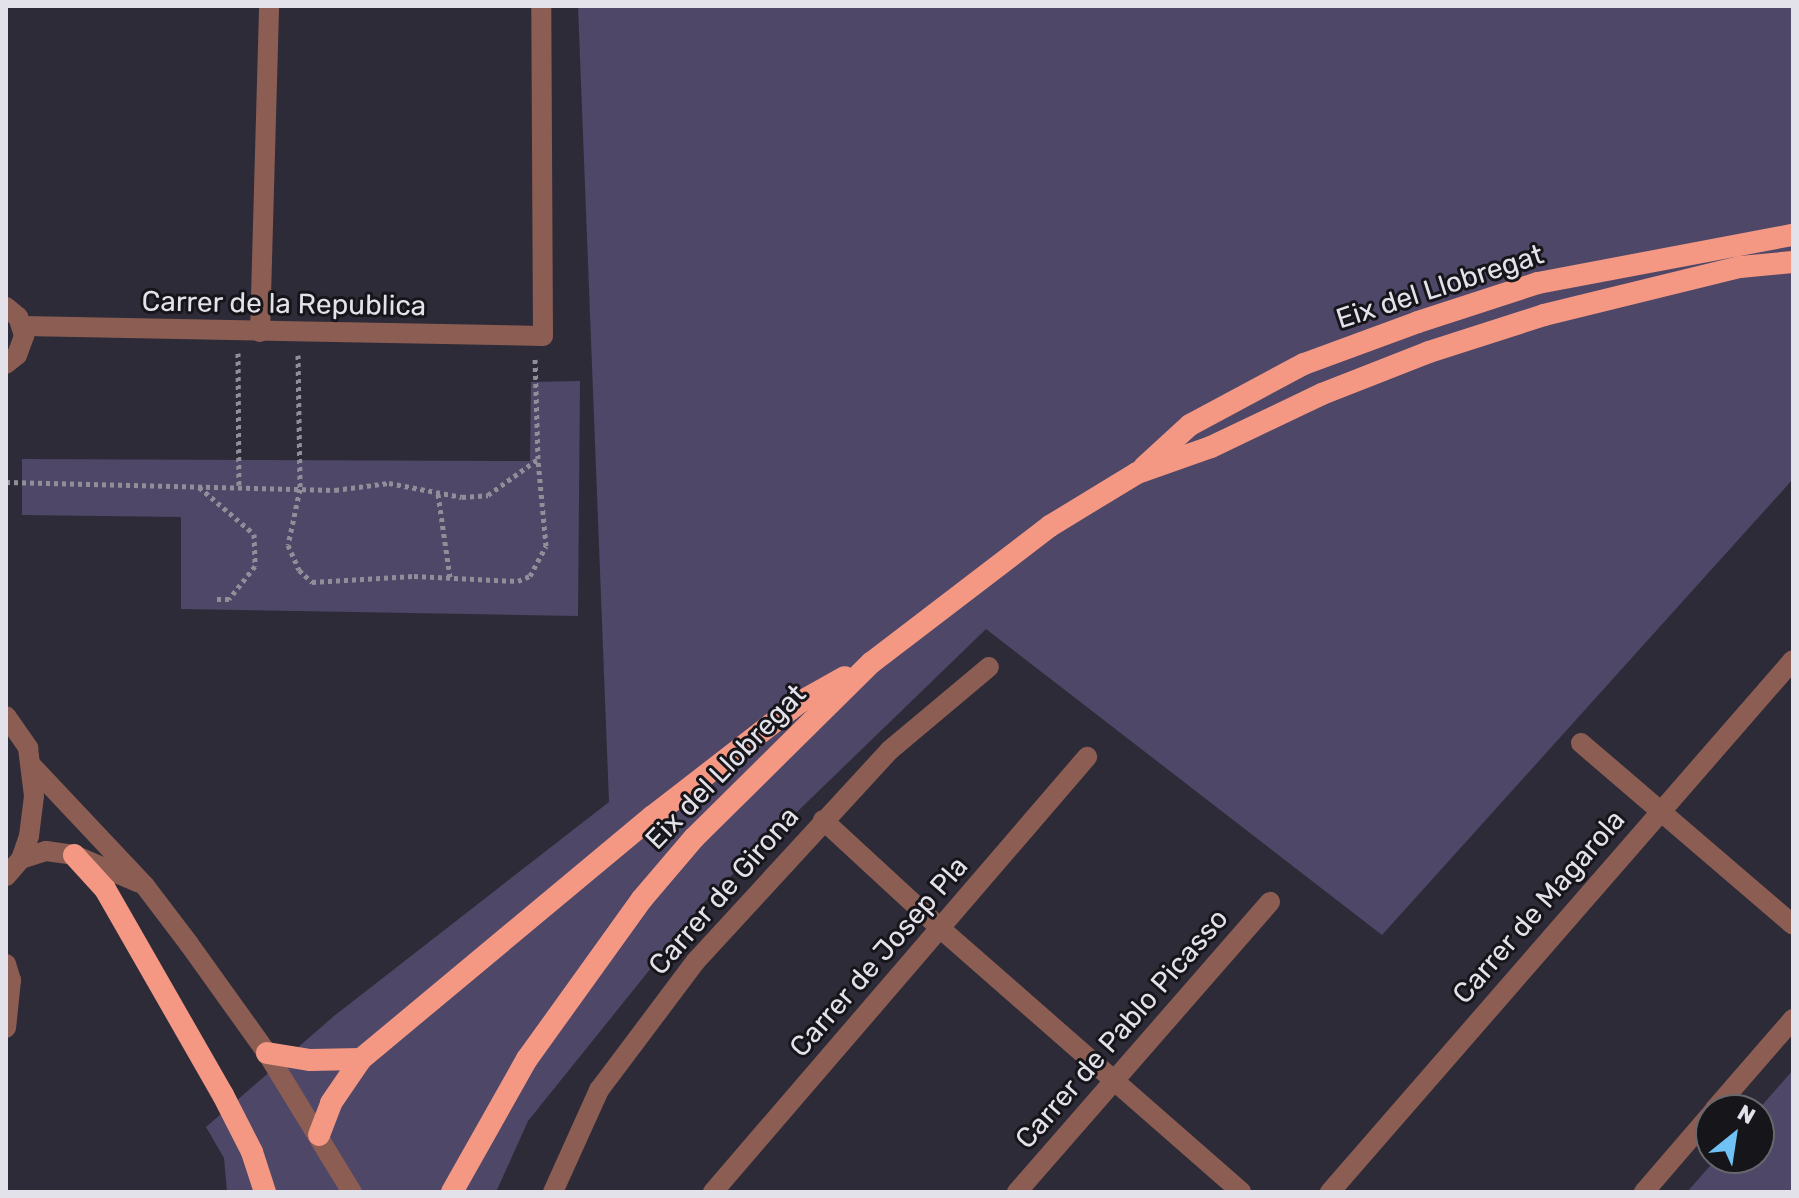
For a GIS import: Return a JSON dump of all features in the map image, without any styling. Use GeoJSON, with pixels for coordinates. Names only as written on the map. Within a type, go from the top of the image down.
{"type":"FeatureCollection","features":[{"type":"Feature","properties":{"kind":"highway","name":"Eix del Llobregat"},"geometry":{"type":"LineString","coordinates":[[452,1192],[483,1130],[527,1059],[642,899],[705,827],[871,663],[1050,526],[1137,473],[1190,425],[1304,364],[1538,283],[1793,235]]}},
{"type":"Feature","properties":{"kind":"highway","name":"Eix del Llobregat"},"geometry":{"type":"LineString","coordinates":[[1137,473],[1211,447],[1322,394],[1485,333],[1740,267],[1793,262]]}},
{"type":"Feature","properties":{"kind":"highway"},"geometry":{"type":"LineString","coordinates":[[319,1135],[331,1103],[361,1059],[653,816],[800,702],[871,663]]}},
{"type":"Feature","properties":{"kind":"highway"},"geometry":{"type":"LineString","coordinates":[[74,855],[105,889],[223,1095],[252,1152],[265,1192]]}},
{"type":"Feature","properties":{"kind":"highway"},"geometry":{"type":"LineString","coordinates":[[267,1053],[361,1059]]}},
{"type":"Feature","properties":{"kind":"street"},"geometry":{"type":"LineString","coordinates":[[260,332],[269,6]]}},
{"type":"Feature","properties":{"kind":"street"},"geometry":{"type":"LineString","coordinates":[[539,336],[541,6]]}},
{"type":"Feature","properties":{"kind":"street"},"geometry":{"type":"LineString","coordinates":[[6,307],[23,326],[22,346],[6,364]]}},
{"type":"Feature","properties":{"kind":"street","name":"Carrer de la Republica"},"geometry":{"type":"LineString","coordinates":[[23,326],[539,336]]}},
{"type":"Feature","properties":{"kind":"street","name":"Carrer de Magarola"},"geometry":{"type":"LineString","coordinates":[[1330,1192],[1793,660]]}},
{"type":"Feature","properties":{"kind":"street","name":"Carrer de Girona"},"geometry":{"type":"LineString","coordinates":[[553,1192],[599,1090],[695,962],[890,750],[989,667]]}},
{"type":"Feature","properties":{"kind":"street"},"geometry":{"type":"LineString","coordinates":[[6,716],[19,730],[32,766],[31,825],[21,859],[6,876]]}},
{"type":"Feature","properties":{"kind":"street"},"geometry":{"type":"LineString","coordinates":[[1581,743],[1793,925]]}},
{"type":"Feature","properties":{"kind":"street","name":"Carrer de Josep Pla"},"geometry":{"type":"LineString","coordinates":[[713,1192],[1087,757]]}},
{"type":"Feature","properties":{"kind":"street"},"geometry":{"type":"LineString","coordinates":[[32,766],[145,886],[267,1053],[352,1192]]}},
{"type":"Feature","properties":{"kind":"street"},"geometry":{"type":"LineString","coordinates":[[823,820],[941,929],[1241,1192]]}},
{"type":"Feature","properties":{"kind":"street"},"geometry":{"type":"LineString","coordinates":[[21,859],[46,851],[74,855],[145,886]]}},
{"type":"Feature","properties":{"kind":"street","name":"Carrer de Pablo Picasso"},"geometry":{"type":"LineString","coordinates":[[1017,1192],[1270,902]]}},
{"type":"Feature","properties":{"kind":"street"},"geometry":{"type":"LineString","coordinates":[[6,964],[11,980],[6,1028]]}},
{"type":"Feature","properties":{"kind":"street"},"geometry":{"type":"LineString","coordinates":[[1728,1094],[1793,1019]]}},
{"type":"Feature","properties":{"kind":"street"},"geometry":{"type":"LineString","coordinates":[[1644,1192],[1695,1133]]}},
{"type":"Feature","properties":{"kind":"path"},"geometry":{"type":"LineString","coordinates":[[238,332],[239,488]]}},
{"type":"Feature","properties":{"kind":"path"},"geometry":{"type":"LineString","coordinates":[[297,333],[300,489],[288,545],[299,570],[312,582],[450,577],[518,581],[539,565],[546,546],[546,508],[538,459],[539,336]]}},
{"type":"Feature","properties":{"kind":"path"},"geometry":{"type":"LineString","coordinates":[[6,482],[300,489],[389,483],[438,494],[488,495],[538,459]]}},
{"type":"Feature","properties":{"kind":"path"},"geometry":{"type":"LineString","coordinates":[[198,487],[254,534],[255,566],[229,599],[216,599]]}},
{"type":"Feature","properties":{"kind":"path"},"geometry":{"type":"LineString","coordinates":[[438,494],[450,577]]}},
{"type":"Feature","properties":{"kind":"shaded area"},"geometry":{"type":"Polygon","coordinates":[[[578,6],[1793,6],[1793,479],[1382,935],[986,629],[705,901],[528,1121],[496,1192],[227,1192],[224,1158],[206,1127],[334,1016],[609,802],[578,6]]]}},
{"type":"Feature","properties":{"kind":"shaded area"},"geometry":{"type":"Polygon","coordinates":[[[580,381],[578,616],[181,609],[181,517],[22,515],[22,459],[530,461],[531,382],[580,381]]]}},
{"type":"Feature","properties":{"kind":"shaded area"},"geometry":{"type":"Polygon","coordinates":[[[1793,1070],[1793,1192],[1687,1192],[1703,1174],[1775,1174],[1775,1094],[1772,1094],[1793,1070]]]}}]}
